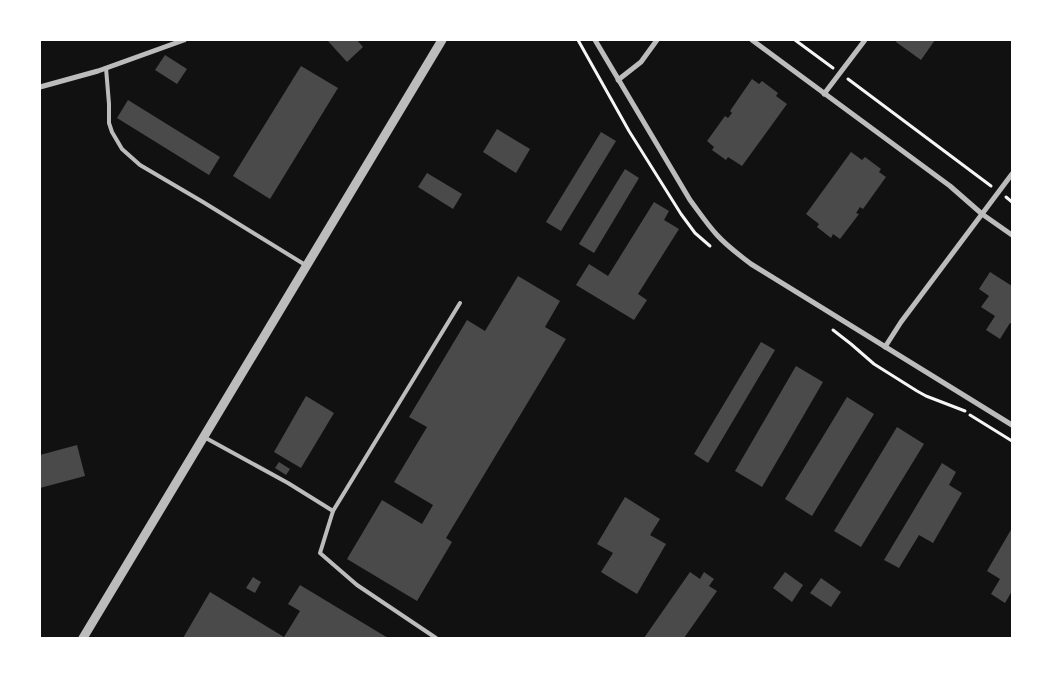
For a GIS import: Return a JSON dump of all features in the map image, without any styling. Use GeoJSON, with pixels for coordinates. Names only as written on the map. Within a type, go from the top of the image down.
{"type":"FeatureCollection","features":[{"type":"Feature","properties":{"kind":"street"},"geometry":{"type":"LineString","coordinates":[[40,87],[106,68],[184,40]]}},
{"type":"Feature","properties":{"kind":"street"},"geometry":{"type":"LineString","coordinates":[[83,638],[442,40]]}},
{"type":"Feature","properties":{"kind":"street"},"geometry":{"type":"LineString","coordinates":[[595,40],[690,200],[718,236],[751,264],[1012,425]]}},
{"type":"Feature","properties":{"kind":"street"},"geometry":{"type":"LineString","coordinates":[[618,80],[641,62],[657,40]]}},
{"type":"Feature","properties":{"kind":"street"},"geometry":{"type":"LineString","coordinates":[[752,40],[950,186],[982,214],[1012,236]]}},
{"type":"Feature","properties":{"kind":"street"},"geometry":{"type":"LineString","coordinates":[[824,94],[865,40]]}},
{"type":"Feature","properties":{"kind":"street"},"geometry":{"type":"LineString","coordinates":[[885,347],[901,322],[1012,174]]}},
{"type":"Feature","properties":{"kind":"lane"},"geometry":{"type":"LineString","coordinates":[[106,68],[110,123],[112,132],[122,149],[140,165],[198,198],[307,266]]}},
{"type":"Feature","properties":{"kind":"lane"},"geometry":{"type":"LineString","coordinates":[[436,638],[357,584],[320,553],[332,511],[460,303]]}},
{"type":"Feature","properties":{"kind":"lane"},"geometry":{"type":"LineString","coordinates":[[204,437],[288,482],[332,511]]}},
{"type":"Feature","properties":{"kind":"path"},"geometry":{"type":"LineString","coordinates":[[795,40],[1012,202]]}},
{"type":"Feature","properties":{"kind":"building"},"geometry":{"type":"Polygon","coordinates":[[[327,40],[357,40],[363,47],[347,62],[327,40]]]}},
{"type":"Feature","properties":{"kind":"building"},"geometry":{"type":"Polygon","coordinates":[[[897,40],[935,40],[921,60],[896,42],[897,40]]]}},
{"type":"Feature","properties":{"kind":"building"},"geometry":{"type":"Polygon","coordinates":[[[165,55],[187,69],[177,84],[155,70],[165,55]]]}},
{"type":"Feature","properties":{"kind":"building"},"geometry":{"type":"Polygon","coordinates":[[[301,66],[338,88],[270,199],[233,176],[301,66]]]}},
{"type":"Feature","properties":{"kind":"building"},"geometry":{"type":"Polygon","coordinates":[[[752,79],[759,84],[762,81],[778,93],[776,96],[787,104],[742,166],[728,157],[726,160],[712,150],[714,147],[707,141],[725,116],[728,118],[732,113],[730,111],[752,79]]]}},
{"type":"Feature","properties":{"kind":"building"},"geometry":{"type":"Polygon","coordinates":[[[128,100],[220,157],[209,175],[117,118],[128,100]]]}},
{"type":"Feature","properties":{"kind":"building"},"geometry":{"type":"Polygon","coordinates":[[[497,129],[530,149],[516,173],[483,152],[497,129]]]}},
{"type":"Feature","properties":{"kind":"building"},"geometry":{"type":"Polygon","coordinates":[[[601,132],[616,141],[561,231],[546,222],[601,132]]]}},
{"type":"Feature","properties":{"kind":"building"},"geometry":{"type":"Polygon","coordinates":[[[851,152],[862,160],[865,157],[881,169],[879,172],[886,177],[863,209],[860,207],[856,213],[859,214],[840,239],[833,234],[831,238],[817,227],[819,224],[806,214],[851,152]]]}},
{"type":"Feature","properties":{"kind":"building"},"geometry":{"type":"Polygon","coordinates":[[[625,169],[639,178],[594,253],[579,244],[625,169]]]}},
{"type":"Feature","properties":{"kind":"building"},"geometry":{"type":"Polygon","coordinates":[[[427,173],[462,194],[453,209],[418,187],[427,173]]]}},
{"type":"Feature","properties":{"kind":"building"},"geometry":{"type":"Polygon","coordinates":[[[654,202],[669,211],[664,220],[679,229],[638,294],[647,300],[634,320],[576,285],[589,264],[608,276],[654,202]]]}},
{"type":"Feature","properties":{"kind":"building"},"geometry":{"type":"Polygon","coordinates":[[[990,272],[1012,286],[1012,324],[1010,323],[1000,339],[986,330],[995,316],[981,307],[989,296],[979,289],[990,272]]]}},
{"type":"Feature","properties":{"kind":"building"},"geometry":{"type":"Polygon","coordinates":[[[518,276],[560,301],[545,327],[566,339],[446,538],[452,542],[417,601],[347,559],[382,500],[422,524],[433,505],[394,482],[427,427],[409,417],[467,320],[485,331],[518,276]]]}},
{"type":"Feature","properties":{"kind":"building"},"geometry":{"type":"Polygon","coordinates":[[[761,342],[775,350],[708,463],[694,454],[761,342]]]}},
{"type":"Feature","properties":{"kind":"building"},"geometry":{"type":"Polygon","coordinates":[[[796,366],[823,382],[762,487],[735,471],[796,366]]]}},
{"type":"Feature","properties":{"kind":"building"},"geometry":{"type":"Polygon","coordinates":[[[306,396],[334,413],[301,468],[274,452],[306,396]]]}},
{"type":"Feature","properties":{"kind":"building"},"geometry":{"type":"Polygon","coordinates":[[[847,397],[874,414],[812,516],[785,499],[847,397]]]}},
{"type":"Feature","properties":{"kind":"building"},"geometry":{"type":"Polygon","coordinates":[[[897,427],[924,444],[861,547],[834,531],[897,427]]]}},
{"type":"Feature","properties":{"kind":"building"},"geometry":{"type":"Polygon","coordinates":[[[77,445],[85,476],[40,488],[40,455],[77,445]]]}},
{"type":"Feature","properties":{"kind":"building"},"geometry":{"type":"Polygon","coordinates":[[[279,462],[290,469],[286,475],[275,468],[279,462]]]}},
{"type":"Feature","properties":{"kind":"building"},"geometry":{"type":"Polygon","coordinates":[[[942,463],[956,472],[949,485],[962,493],[933,543],[919,535],[899,568],[884,560],[942,463]]]}},
{"type":"Feature","properties":{"kind":"building"},"geometry":{"type":"Polygon","coordinates":[[[625,497],[660,519],[650,535],[666,544],[637,594],[601,572],[613,553],[597,544],[625,497]]]}},
{"type":"Feature","properties":{"kind":"building"},"geometry":{"type":"Polygon","coordinates":[[[1012,528],[1012,591],[1005,603],[991,594],[1000,579],[987,571],[1012,528]]]}},
{"type":"Feature","properties":{"kind":"building"},"geometry":{"type":"Polygon","coordinates":[[[690,572],[700,579],[704,572],[714,579],[709,586],[717,591],[684,638],[644,638],[690,572]]]}},
{"type":"Feature","properties":{"kind":"building"},"geometry":{"type":"Polygon","coordinates":[[[785,572],[803,585],[792,602],[773,588],[785,572]]]}},
{"type":"Feature","properties":{"kind":"building"},"geometry":{"type":"Polygon","coordinates":[[[253,577],[261,582],[255,593],[246,588],[253,577]]]}},
{"type":"Feature","properties":{"kind":"building"},"geometry":{"type":"Polygon","coordinates":[[[821,578],[841,592],[831,607],[810,593],[821,578]]]}},
{"type":"Feature","properties":{"kind":"building"},"geometry":{"type":"Polygon","coordinates":[[[300,585],[388,638],[183,638],[210,592],[284,637],[300,611],[288,604],[300,585]]]}}]}
